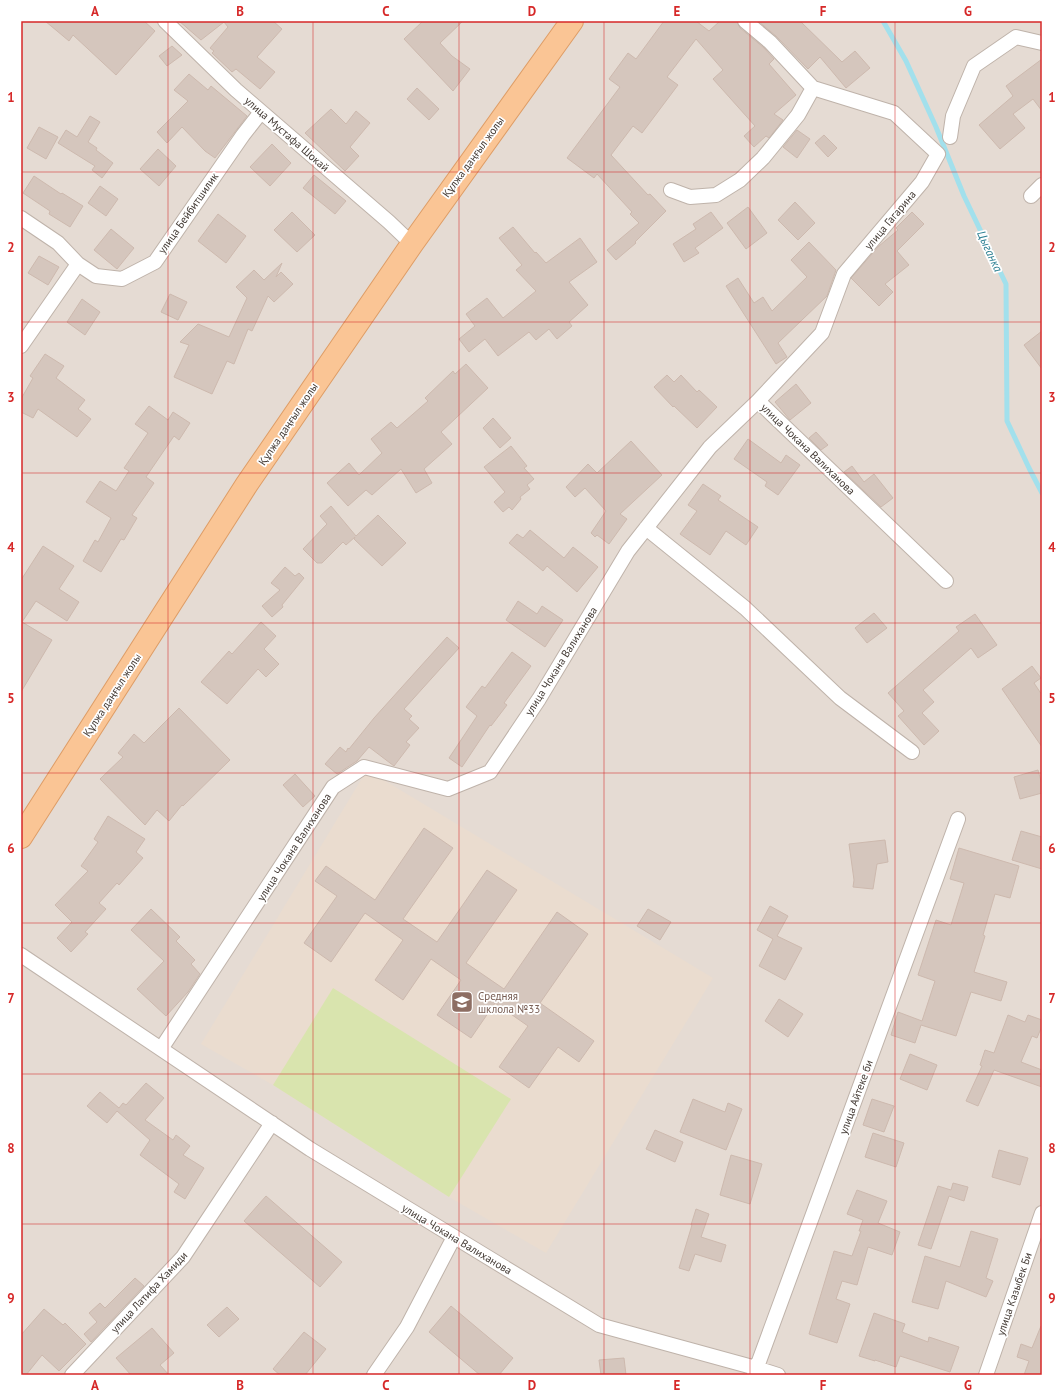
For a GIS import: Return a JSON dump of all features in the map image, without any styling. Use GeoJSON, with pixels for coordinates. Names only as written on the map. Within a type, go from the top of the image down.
{"type":"FeatureCollection","features":[{"type":"Feature","properties":{"kind":"main road","name":"Құлжа даңғыл жолы"},"geometry":{"type":"LineString","coordinates":[[21,837],[247,484],[412,244],[572,21]]}},
{"type":"Feature","properties":{"kind":"street","name":"улица Мустафа Шокай"},"geometry":{"type":"LineString","coordinates":[[165,21],[236,90],[389,222],[412,244]]}},
{"type":"Feature","properties":{"kind":"street","name":"улица Гагарина"},"geometry":{"type":"LineString","coordinates":[[745,21],[770,42],[813,88],[894,113],[938,154],[922,182],[844,274],[822,333],[758,401]]}},
{"type":"Feature","properties":{"kind":"street"},"geometry":{"type":"LineString","coordinates":[[950,137],[953,116],[974,66],[1016,37],[1042,43]]}},
{"type":"Feature","properties":{"kind":"street"},"geometry":{"type":"LineString","coordinates":[[671,190],[690,197],[716,195],[740,180],[763,158],[798,115],[813,88]]}},
{"type":"Feature","properties":{"kind":"street","name":"улица Бейбитшилик"},"geometry":{"type":"LineString","coordinates":[[21,218],[58,243],[78,264],[96,276],[122,279],[155,262],[243,135],[261,112]]}},
{"type":"Feature","properties":{"kind":"street"},"geometry":{"type":"LineString","coordinates":[[1031,196],[1042,185]]}},
{"type":"Feature","properties":{"kind":"street"},"geometry":{"type":"LineString","coordinates":[[21,346],[78,264]]}},
{"type":"Feature","properties":{"kind":"street","name":"улица Чокана Валиханова"},"geometry":{"type":"LineString","coordinates":[[161,1049],[333,787],[364,767],[448,789],[490,772],[539,699],[628,551],[710,447],[758,401],[946,581]]}},
{"type":"Feature","properties":{"kind":"street"},"geometry":{"type":"LineString","coordinates":[[646,528],[746,608],[840,698],[912,752]]}},
{"type":"Feature","properties":{"kind":"street","name":"улица Айтеке би"},"geometry":{"type":"LineString","coordinates":[[755,1371],[958,819]]}},
{"type":"Feature","properties":{"kind":"street","name":"улица Чокана Валиханова"},"geometry":{"type":"LineString","coordinates":[[21,955],[310,1149],[599,1325],[755,1371],[778,1375]]}},
{"type":"Feature","properties":{"kind":"street","name":"улица Латифа Хамиди"},"geometry":{"type":"LineString","coordinates":[[72,1375],[183,1257],[272,1123]]}},
{"type":"Feature","properties":{"kind":"street","name":"улица Казыбек Би"},"geometry":{"type":"LineString","coordinates":[[986,1375],[1042,1213]]}},
{"type":"Feature","properties":{"kind":"street"},"geometry":{"type":"LineString","coordinates":[[374,1375],[407,1327],[454,1237]]}},
{"type":"Feature","properties":{"kind":"shaded area"},"geometry":{"type":"Polygon","coordinates":[[[21,21],[1042,21],[1042,1375],[21,1375],[21,21]]]}},
{"type":"Feature","properties":{"kind":"shaded area","name":"Средняя шклола №33"},"geometry":{"type":"Polygon","coordinates":[[[367,770],[713,978],[546,1253],[449,1197],[273,1085],[201,1044],[367,770]]]}},
{"type":"Feature","properties":{"kind":"green space"},"geometry":{"type":"Polygon","coordinates":[[[333,988],[511,1099],[449,1197],[273,1085],[333,988]]]}},
{"type":"Feature","properties":{"kind":"building"},"geometry":{"type":"Polygon","coordinates":[[[45,21],[144,21],[155,31],[116,75],[73,35],[69,41],[45,21]]]}},
{"type":"Feature","properties":{"kind":"building"},"geometry":{"type":"Polygon","coordinates":[[[179,21],[273,21],[282,29],[257,57],[275,72],[260,89],[236,69],[232,72],[212,53],[214,51],[210,48],[228,27],[224,22],[201,40],[179,21]]]}},
{"type":"Feature","properties":{"kind":"building"},"geometry":{"type":"Polygon","coordinates":[[[423,21],[463,21],[440,43],[452,56],[470,69],[453,91],[404,39],[423,21]]]}},
{"type":"Feature","properties":{"kind":"building"},"geometry":{"type":"Polygon","coordinates":[[[664,21],[696,21],[709,31],[720,21],[737,21],[740,28],[764,48],[774,59],[769,64],[796,95],[774,114],[783,120],[769,138],[766,136],[754,147],[744,136],[755,126],[713,79],[723,70],[696,39],[667,77],[678,85],[642,133],[633,126],[611,155],[648,195],[650,194],[666,211],[635,242],[636,243],[616,260],[607,250],[639,223],[630,214],[632,212],[597,174],[594,178],[567,158],[620,87],[609,79],[628,53],[636,59],[664,21]]]}},
{"type":"Feature","properties":{"kind":"building"},"geometry":{"type":"Polygon","coordinates":[[[758,21],[800,21],[842,62],[855,51],[870,68],[846,88],[820,57],[808,69],[776,36],[758,21]]]}},
{"type":"Feature","properties":{"kind":"building"},"geometry":{"type":"Polygon","coordinates":[[[172,46],[182,55],[167,66],[159,56],[172,46]]]}},
{"type":"Feature","properties":{"kind":"building"},"geometry":{"type":"Polygon","coordinates":[[[1042,59],[1042,111],[1033,99],[1013,114],[1025,128],[1000,149],[979,125],[1013,96],[1006,86],[1042,59]]]}},
{"type":"Feature","properties":{"kind":"building"},"geometry":{"type":"Polygon","coordinates":[[[189,74],[208,90],[211,86],[247,116],[215,158],[205,151],[182,127],[167,143],[157,132],[188,101],[174,90],[189,74]]]}},
{"type":"Feature","properties":{"kind":"building"},"geometry":{"type":"Polygon","coordinates":[[[417,88],[439,109],[429,120],[407,99],[417,88]]]}},
{"type":"Feature","properties":{"kind":"building"},"geometry":{"type":"Polygon","coordinates":[[[331,109],[346,124],[356,111],[370,123],[350,147],[359,156],[345,171],[305,133],[331,109]]]}},
{"type":"Feature","properties":{"kind":"building"},"geometry":{"type":"Polygon","coordinates":[[[90,116],[100,122],[88,142],[113,163],[102,178],[92,170],[95,166],[58,143],[66,130],[77,137],[90,116]]]}},
{"type":"Feature","properties":{"kind":"building"},"geometry":{"type":"Polygon","coordinates":[[[39,127],[58,137],[46,159],[27,148],[39,127]]]}},
{"type":"Feature","properties":{"kind":"building"},"geometry":{"type":"Polygon","coordinates":[[[797,130],[810,139],[797,158],[783,147],[797,130]]]}},
{"type":"Feature","properties":{"kind":"building"},"geometry":{"type":"Polygon","coordinates":[[[824,135],[837,148],[828,157],[815,143],[824,135]]]}},
{"type":"Feature","properties":{"kind":"building"},"geometry":{"type":"Polygon","coordinates":[[[272,144],[291,163],[270,186],[250,167],[272,144]]]}},
{"type":"Feature","properties":{"kind":"building"},"geometry":{"type":"Polygon","coordinates":[[[158,149],[176,166],[159,186],[140,169],[158,149]]]}},
{"type":"Feature","properties":{"kind":"building"},"geometry":{"type":"Polygon","coordinates":[[[314,175],[346,201],[335,214],[303,188],[314,175]]]}},
{"type":"Feature","properties":{"kind":"building"},"geometry":{"type":"Polygon","coordinates":[[[34,176],[61,194],[62,193],[83,206],[70,227],[49,214],[50,211],[23,193],[34,176]]]}},
{"type":"Feature","properties":{"kind":"building"},"geometry":{"type":"Polygon","coordinates":[[[100,186],[118,199],[106,216],[88,203],[100,186]]]}},
{"type":"Feature","properties":{"kind":"building"},"geometry":{"type":"Polygon","coordinates":[[[795,202],[815,223],[798,240],[778,220],[795,202]]]}},
{"type":"Feature","properties":{"kind":"building"},"geometry":{"type":"Polygon","coordinates":[[[748,207],[767,233],[746,249],[727,223],[748,207]]]}},
{"type":"Feature","properties":{"kind":"building"},"geometry":{"type":"Polygon","coordinates":[[[292,212],[315,235],[297,252],[274,230],[292,212]]]}},
{"type":"Feature","properties":{"kind":"building"},"geometry":{"type":"Polygon","coordinates":[[[711,212],[723,228],[695,248],[699,253],[684,262],[673,244],[696,229],[693,224],[711,212]]]}},
{"type":"Feature","properties":{"kind":"building"},"geometry":{"type":"Polygon","coordinates":[[[912,212],[924,224],[897,251],[909,265],[885,284],[893,292],[879,306],[851,278],[879,246],[898,230],[896,228],[912,212]]]}},
{"type":"Feature","properties":{"kind":"building"},"geometry":{"type":"Polygon","coordinates":[[[218,214],[246,236],[226,263],[198,241],[218,214]]]}},
{"type":"Feature","properties":{"kind":"building"},"geometry":{"type":"Polygon","coordinates":[[[513,227],[535,253],[536,252],[546,263],[580,238],[597,262],[569,282],[588,305],[569,322],[572,326],[557,339],[549,329],[536,340],[529,332],[498,356],[485,339],[469,352],[459,339],[475,326],[466,314],[487,298],[503,318],[536,291],[516,270],[522,265],[499,238],[513,227]]]}},
{"type":"Feature","properties":{"kind":"building"},"geometry":{"type":"Polygon","coordinates":[[[111,229],[134,248],[117,269],[94,250],[111,229]]]}},
{"type":"Feature","properties":{"kind":"building"},"geometry":{"type":"Polygon","coordinates":[[[809,242],[836,270],[827,296],[778,343],[787,357],[776,364],[726,286],[738,278],[754,303],[763,297],[772,311],[807,277],[791,260],[809,242]]]}},
{"type":"Feature","properties":{"kind":"building"},"geometry":{"type":"Polygon","coordinates":[[[39,256],[59,267],[48,285],[28,273],[39,256]]]}},
{"type":"Feature","properties":{"kind":"building"},"geometry":{"type":"Polygon","coordinates":[[[282,263],[276,277],[281,272],[293,284],[274,302],[268,296],[252,331],[248,329],[234,364],[227,361],[212,394],[174,377],[189,345],[180,342],[198,324],[229,337],[247,298],[236,287],[254,270],[264,280],[282,263]]]}},
{"type":"Feature","properties":{"kind":"building"},"geometry":{"type":"Polygon","coordinates":[[[170,294],[187,302],[178,320],[161,312],[170,294]]]}},
{"type":"Feature","properties":{"kind":"building"},"geometry":{"type":"Polygon","coordinates":[[[82,299],[100,312],[85,335],[67,322],[82,299]]]}},
{"type":"Feature","properties":{"kind":"building"},"geometry":{"type":"Polygon","coordinates":[[[1042,331],[1042,369],[1024,345],[1042,331]]]}},
{"type":"Feature","properties":{"kind":"building"},"geometry":{"type":"Polygon","coordinates":[[[45,354],[64,366],[56,378],[85,400],[78,409],[91,419],[77,437],[38,409],[33,418],[21,412],[21,399],[33,378],[30,376],[45,354]]]}},
{"type":"Feature","properties":{"kind":"building"},"geometry":{"type":"Polygon","coordinates":[[[466,364],[488,388],[441,432],[452,444],[424,469],[432,483],[416,493],[401,469],[372,495],[366,490],[348,506],[327,483],[349,463],[359,475],[382,453],[371,439],[391,422],[397,428],[428,401],[425,398],[453,371],[455,374],[466,364]]]}},
{"type":"Feature","properties":{"kind":"building"},"geometry":{"type":"Polygon","coordinates":[[[667,375],[674,382],[681,375],[697,392],[699,390],[717,407],[697,428],[674,406],[673,407],[654,387],[667,375]]]}},
{"type":"Feature","properties":{"kind":"building"},"geometry":{"type":"Polygon","coordinates":[[[796,384],[811,403],[790,420],[775,402],[796,384]]]}},
{"type":"Feature","properties":{"kind":"building"},"geometry":{"type":"Polygon","coordinates":[[[149,406],[168,420],[173,412],[190,423],[179,440],[174,436],[146,477],[154,483],[132,515],[137,518],[124,540],[121,539],[101,572],[83,561],[95,540],[98,542],[111,518],[86,502],[100,481],[116,491],[129,471],[124,468],[148,433],[135,424],[149,406]]]}},
{"type":"Feature","properties":{"kind":"building"},"geometry":{"type":"Polygon","coordinates":[[[493,418],[511,438],[500,448],[483,428],[493,418]]]}},
{"type":"Feature","properties":{"kind":"building"},"geometry":{"type":"Polygon","coordinates":[[[816,432],[828,445],[821,450],[809,438],[816,432]]]}},
{"type":"Feature","properties":{"kind":"building"},"geometry":{"type":"Polygon","coordinates":[[[748,439],[781,463],[786,455],[800,465],[778,495],[765,486],[767,482],[734,459],[748,439]]]}},
{"type":"Feature","properties":{"kind":"building"},"geometry":{"type":"Polygon","coordinates":[[[631,441],[662,475],[620,514],[627,519],[609,544],[597,535],[595,537],[591,533],[606,511],[585,488],[575,497],[566,487],[588,464],[597,473],[631,441]]]}},
{"type":"Feature","properties":{"kind":"building"},"geometry":{"type":"Polygon","coordinates":[[[511,446],[527,466],[524,468],[534,479],[527,485],[530,489],[520,497],[521,499],[512,510],[509,507],[503,512],[494,502],[505,492],[484,467],[511,446]]]}},
{"type":"Feature","properties":{"kind":"building"},"geometry":{"type":"Polygon","coordinates":[[[852,466],[864,482],[874,474],[893,498],[881,507],[844,472],[852,466]]]}},
{"type":"Feature","properties":{"kind":"building"},"geometry":{"type":"Polygon","coordinates":[[[703,484],[721,496],[718,500],[758,527],[746,545],[726,531],[710,555],[680,534],[697,511],[688,505],[703,484]]]}},
{"type":"Feature","properties":{"kind":"building"},"geometry":{"type":"Polygon","coordinates":[[[331,506],[356,536],[378,515],[406,543],[382,566],[354,539],[355,537],[346,545],[343,542],[322,563],[317,563],[303,549],[327,524],[320,516],[331,506]]]}},
{"type":"Feature","properties":{"kind":"building"},"geometry":{"type":"Polygon","coordinates":[[[530,530],[564,558],[573,547],[598,567],[577,592],[547,566],[543,571],[509,543],[517,534],[523,538],[530,530]]]}},
{"type":"Feature","properties":{"kind":"building"},"geometry":{"type":"Polygon","coordinates":[[[43,546],[74,566],[59,589],[79,602],[67,621],[36,601],[22,622],[52,640],[21,692],[21,580],[43,546]]]}},
{"type":"Feature","properties":{"kind":"building"},"geometry":{"type":"Polygon","coordinates":[[[285,567],[295,576],[299,573],[304,578],[282,605],[283,607],[272,617],[262,606],[280,590],[271,583],[285,567]]]}},
{"type":"Feature","properties":{"kind":"building"},"geometry":{"type":"Polygon","coordinates":[[[518,601],[537,614],[542,606],[563,620],[545,647],[506,620],[518,601]]]}},
{"type":"Feature","properties":{"kind":"building"},"geometry":{"type":"Polygon","coordinates":[[[874,613],[887,628],[867,643],[855,628],[874,613]]]}},
{"type":"Feature","properties":{"kind":"building"},"geometry":{"type":"Polygon","coordinates":[[[975,614],[997,645],[978,658],[971,648],[923,690],[934,702],[922,713],[939,731],[924,745],[898,716],[904,711],[888,693],[959,631],[956,627],[975,614]]]}},
{"type":"Feature","properties":{"kind":"building"},"geometry":{"type":"Polygon","coordinates":[[[261,622],[276,636],[264,649],[279,664],[266,677],[258,669],[227,704],[201,682],[229,651],[232,654],[261,622]]]}},
{"type":"Feature","properties":{"kind":"building"},"geometry":{"type":"Polygon","coordinates":[[[447,637],[459,648],[404,709],[412,716],[409,719],[419,728],[406,742],[410,745],[394,766],[369,747],[357,761],[337,774],[325,764],[340,747],[346,752],[348,748],[349,749],[374,718],[447,637]]]}},
{"type":"Feature","properties":{"kind":"building"},"geometry":{"type":"Polygon","coordinates":[[[512,652],[531,666],[504,703],[507,705],[491,726],[490,725],[462,767],[449,758],[477,716],[466,707],[482,686],[485,688],[512,652]]]}},
{"type":"Feature","properties":{"kind":"building"},"geometry":{"type":"Polygon","coordinates":[[[1032,666],[1041,678],[1034,683],[1042,695],[1042,747],[1002,689],[1032,666]]]}},
{"type":"Feature","properties":{"kind":"building"},"geometry":{"type":"Polygon","coordinates":[[[179,708],[230,760],[183,806],[182,805],[169,821],[157,810],[145,825],[100,779],[123,757],[118,753],[134,734],[144,743],[179,708]]]}},
{"type":"Feature","properties":{"kind":"building"},"geometry":{"type":"Polygon","coordinates":[[[1038,770],[1042,785],[1042,793],[1020,799],[1014,777],[1038,770]]]}},
{"type":"Feature","properties":{"kind":"building"},"geometry":{"type":"Polygon","coordinates":[[[295,774],[315,796],[303,807],[283,785],[295,774]]]}},
{"type":"Feature","properties":{"kind":"building"},"geometry":{"type":"Polygon","coordinates":[[[108,816],[145,839],[136,852],[143,858],[119,885],[117,883],[99,903],[106,909],[85,932],[88,934],[71,952],[57,938],[72,922],[55,905],[88,871],[81,866],[98,842],[94,839],[108,816]]]}},
{"type":"Feature","properties":{"kind":"building"},"geometry":{"type":"Polygon","coordinates":[[[424,828],[453,848],[403,919],[437,942],[487,870],[517,890],[466,963],[504,989],[557,912],[588,934],[540,1003],[594,1041],[579,1062],[558,1047],[529,1088],[499,1067],[528,1026],[495,1003],[471,1038],[437,1015],[461,980],[431,959],[403,1000],[375,980],[403,940],[365,913],[331,962],[304,943],[337,896],[315,881],[326,866],[375,900],[424,828]]]}},
{"type":"Feature","properties":{"kind":"building"},"geometry":{"type":"Polygon","coordinates":[[[1021,831],[1042,837],[1042,869],[1012,860],[1021,831]]]}},
{"type":"Feature","properties":{"kind":"building"},"geometry":{"type":"Polygon","coordinates":[[[885,840],[888,862],[877,864],[873,889],[853,887],[854,880],[849,844],[885,840]]]}},
{"type":"Feature","properties":{"kind":"building"},"geometry":{"type":"Polygon","coordinates":[[[959,848],[1019,866],[1010,898],[995,894],[983,935],[985,936],[974,972],[1007,982],[1001,1001],[971,992],[956,1036],[921,1025],[915,1043],[891,1035],[898,1012],[922,1021],[935,981],[918,975],[936,920],[951,925],[964,883],[950,879],[959,848]]]}},
{"type":"Feature","properties":{"kind":"building"},"geometry":{"type":"Polygon","coordinates":[[[770,906],[788,916],[777,936],[802,948],[785,980],[759,966],[773,939],[757,930],[770,906]]]}},
{"type":"Feature","properties":{"kind":"building"},"geometry":{"type":"Polygon","coordinates":[[[151,909],[180,937],[176,941],[195,960],[191,964],[200,974],[188,992],[166,1016],[137,989],[164,961],[131,930],[151,909]]]}},
{"type":"Feature","properties":{"kind":"building"},"geometry":{"type":"Polygon","coordinates":[[[648,909],[671,922],[660,940],[637,926],[648,909]]]}},
{"type":"Feature","properties":{"kind":"building"},"geometry":{"type":"Polygon","coordinates":[[[779,999],[803,1014],[788,1037],[765,1021],[779,999]]]}},
{"type":"Feature","properties":{"kind":"building"},"geometry":{"type":"Polygon","coordinates":[[[1008,1015],[1025,1022],[1028,1015],[1042,1020],[1042,1026],[1037,1038],[1032,1036],[1021,1062],[1042,1070],[1042,1087],[994,1070],[978,1106],[966,1101],[982,1066],[980,1065],[985,1050],[994,1053],[1008,1015]]]}},
{"type":"Feature","properties":{"kind":"building"},"geometry":{"type":"Polygon","coordinates":[[[910,1054],[937,1065],[927,1090],[900,1079],[910,1054]]]}},
{"type":"Feature","properties":{"kind":"building"},"geometry":{"type":"Polygon","coordinates":[[[146,1083],[164,1098],[145,1120],[173,1140],[176,1135],[190,1146],[183,1155],[204,1168],[185,1199],[174,1192],[179,1184],[140,1155],[150,1140],[117,1111],[107,1123],[87,1106],[100,1092],[119,1108],[123,1103],[126,1105],[146,1083]]]}},
{"type":"Feature","properties":{"kind":"building"},"geometry":{"type":"Polygon","coordinates":[[[693,1099],[725,1112],[728,1103],[742,1109],[726,1150],[680,1132],[693,1099]]]}},
{"type":"Feature","properties":{"kind":"building"},"geometry":{"type":"Polygon","coordinates":[[[872,1099],[894,1106],[884,1132],[863,1125],[872,1099]]]}},
{"type":"Feature","properties":{"kind":"building"},"geometry":{"type":"Polygon","coordinates":[[[655,1130],[683,1142],[675,1162],[646,1149],[655,1130]]]}},
{"type":"Feature","properties":{"kind":"building"},"geometry":{"type":"Polygon","coordinates":[[[873,1133],[904,1143],[896,1167],[865,1157],[873,1133]]]}},
{"type":"Feature","properties":{"kind":"building"},"geometry":{"type":"Polygon","coordinates":[[[999,1150],[1028,1158],[1020,1185],[992,1177],[999,1150]]]}},
{"type":"Feature","properties":{"kind":"building"},"geometry":{"type":"Polygon","coordinates":[[[731,1155],[762,1164],[750,1204],[720,1195],[731,1155]]]}},
{"type":"Feature","properties":{"kind":"building"},"geometry":{"type":"Polygon","coordinates":[[[953,1183],[968,1187],[964,1201],[949,1196],[931,1249],[918,1245],[938,1186],[951,1190],[953,1183]]]}},
{"type":"Feature","properties":{"kind":"building"},"geometry":{"type":"Polygon","coordinates":[[[857,1190],[887,1201],[878,1223],[900,1232],[892,1255],[868,1247],[857,1285],[842,1281],[836,1299],[850,1304],[837,1343],[809,1334],[834,1251],[852,1256],[861,1231],[859,1231],[863,1220],[847,1214],[857,1190]]]}},
{"type":"Feature","properties":{"kind":"building"},"geometry":{"type":"Polygon","coordinates":[[[266,1196],[342,1262],[320,1287],[244,1221],[266,1196]]]}},
{"type":"Feature","properties":{"kind":"building"},"geometry":{"type":"Polygon","coordinates":[[[696,1209],[709,1214],[701,1237],[726,1245],[721,1262],[695,1254],[689,1271],[679,1268],[696,1209]]]}},
{"type":"Feature","properties":{"kind":"building"},"geometry":{"type":"Polygon","coordinates":[[[971,1231],[998,1239],[986,1278],[993,1281],[986,1297],[946,1281],[938,1309],[912,1302],[925,1256],[960,1267],[971,1231]]]}},
{"type":"Feature","properties":{"kind":"building"},"geometry":{"type":"Polygon","coordinates":[[[135,1278],[144,1286],[91,1342],[84,1334],[97,1322],[89,1313],[100,1303],[105,1308],[135,1278]]]}},
{"type":"Feature","properties":{"kind":"building"},"geometry":{"type":"Polygon","coordinates":[[[451,1306],[513,1358],[499,1375],[480,1375],[429,1332],[451,1306]]]}},
{"type":"Feature","properties":{"kind":"building"},"geometry":{"type":"Polygon","coordinates":[[[227,1307],[239,1319],[219,1337],[207,1325],[227,1307]]]}},
{"type":"Feature","properties":{"kind":"building"},"geometry":{"type":"Polygon","coordinates":[[[44,1309],[63,1325],[65,1323],[86,1344],[59,1371],[42,1355],[26,1375],[21,1375],[21,1335],[44,1309]]]}},
{"type":"Feature","properties":{"kind":"building"},"geometry":{"type":"Polygon","coordinates":[[[874,1313],[905,1324],[902,1332],[928,1342],[929,1337],[959,1347],[950,1372],[900,1356],[896,1367],[859,1356],[874,1313]]]}},
{"type":"Feature","properties":{"kind":"building"},"geometry":{"type":"Polygon","coordinates":[[[1041,1326],[1042,1375],[1024,1375],[1029,1361],[1017,1357],[1021,1344],[1032,1348],[1041,1326]]]}},
{"type":"Feature","properties":{"kind":"building"},"geometry":{"type":"Polygon","coordinates":[[[152,1328],[174,1353],[160,1365],[169,1375],[131,1375],[116,1358],[152,1328]]]}},
{"type":"Feature","properties":{"kind":"building"},"geometry":{"type":"Polygon","coordinates":[[[304,1332],[326,1349],[305,1375],[280,1375],[273,1369],[304,1332]]]}},
{"type":"Feature","properties":{"kind":"building"},"geometry":{"type":"Polygon","coordinates":[[[624,1358],[626,1375],[601,1375],[599,1360],[624,1358]]]}},
{"type":"Feature","properties":{"kind":"waterway","name":"Цыганка"},"geometry":{"type":"LineString","coordinates":[[883,21],[906,61],[936,127],[964,196],[1006,284],[1007,421],[1042,493]]}},
{"type":"Feature","properties":{"kind":"place","name":"Средняя шклола №33"},"geometry":{"type":"Point","coordinates":[462,1002]}}]}
